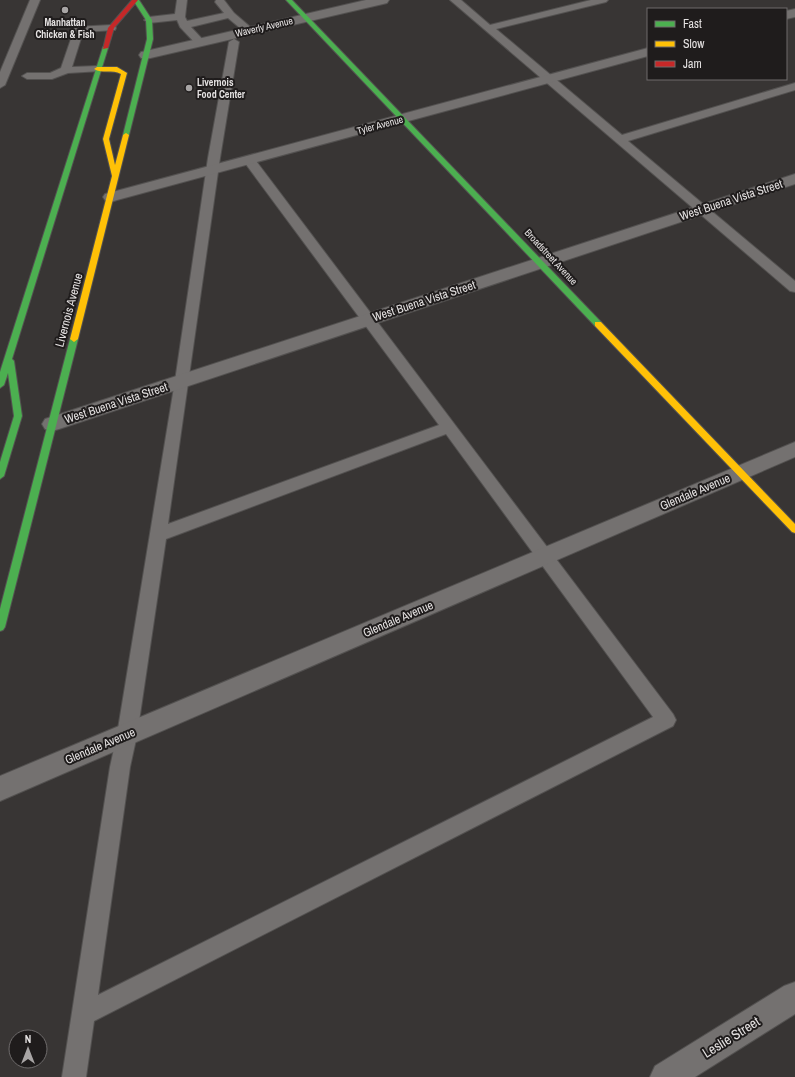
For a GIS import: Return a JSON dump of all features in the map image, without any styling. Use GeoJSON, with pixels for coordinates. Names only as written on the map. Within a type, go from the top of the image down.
{"type":"FeatureCollection","features":[{"type":"Feature","properties":{"kind":"main road"},"geometry":{"type":"LineString","coordinates":[[1,381],[111,28],[136,0],[149,20]]}},
{"type":"Feature","properties":{"kind":"main road","name":"Broadstreet Avenue"},"geometry":{"type":"LineString","coordinates":[[290,0],[739,473],[795,530]]}},
{"type":"Feature","properties":{"kind":"main road","name":"Livernois Avenue"},"geometry":{"type":"LineString","coordinates":[[0,627],[116,180],[150,39],[149,20]]}},
{"type":"Feature","properties":{"kind":"main road"},"geometry":{"type":"LineString","coordinates":[[98,69],[117,70],[124,73],[106,139],[116,180]]}},
{"type":"Feature","properties":{"kind":"main road"},"geometry":{"type":"LineString","coordinates":[[0,476],[18,416],[9,356]]}},
{"type":"Feature","properties":{"kind":"main road"},"geometry":{"type":"LineString","coordinates":[[0,587],[10,587]]}},
{"type":"Feature","properties":{"kind":"street","name":"Waverly Avenue"},"geometry":{"type":"LineString","coordinates":[[146,55],[383,0]]}},
{"type":"Feature","properties":{"kind":"street","name":"Tyler Avenue"},"geometry":{"type":"LineString","coordinates":[[111,197],[647,52]]}},
{"type":"Feature","properties":{"kind":"street","name":"West Buena Vista Street"},"geometry":{"type":"LineString","coordinates":[[52,424],[795,179]]}},
{"type":"Feature","properties":{"kind":"street","name":"Glendale Avenue"},"geometry":{"type":"LineString","coordinates":[[0,789],[795,449]]}},
{"type":"Feature","properties":{"kind":"street","name":"Leslie Street"},"geometry":{"type":"LineString","coordinates":[[666,1077],[795,997]]}},
{"type":"Feature","properties":{"kind":"lane"},"geometry":{"type":"LineString","coordinates":[[0,85],[35,0]]}},
{"type":"Feature","properties":{"kind":"lane"},"geometry":{"type":"LineString","coordinates":[[182,0],[182,21],[200,42]]}},
{"type":"Feature","properties":{"kind":"lane"},"geometry":{"type":"LineString","coordinates":[[455,0],[701,210],[795,288]]}},
{"type":"Feature","properties":{"kind":"lane"},"geometry":{"type":"LineString","coordinates":[[489,28],[603,0]]}},
{"type":"Feature","properties":{"kind":"lane"},"geometry":{"type":"LineString","coordinates":[[220,2],[230,15],[250,31]]}},
{"type":"Feature","properties":{"kind":"lane"},"geometry":{"type":"LineString","coordinates":[[202,10],[206,20]]}},
{"type":"Feature","properties":{"kind":"lane"},"geometry":{"type":"LineString","coordinates":[[149,20],[206,20],[230,15]]}},
{"type":"Feature","properties":{"kind":"lane"},"geometry":{"type":"LineString","coordinates":[[66,70],[79,28],[111,28]]}},
{"type":"Feature","properties":{"kind":"lane"},"geometry":{"type":"LineString","coordinates":[[74,1077],[120,767],[127,735],[213,170],[234,42]]}},
{"type":"Feature","properties":{"kind":"lane"},"geometry":{"type":"LineString","coordinates":[[27,76],[52,76],[66,70],[98,69]]}},
{"type":"Feature","properties":{"kind":"lane"},"geometry":{"type":"LineString","coordinates":[[619,140],[795,86]]}},
{"type":"Feature","properties":{"kind":"lane"},"geometry":{"type":"LineString","coordinates":[[84,1014],[666,720],[369,319],[248,160]]}},
{"type":"Feature","properties":{"kind":"lane"},"geometry":{"type":"LineString","coordinates":[[157,535],[449,427]]}},
{"type":"Feature","properties":{"kind":"traffic: fast"},"geometry":{"type":"LineString","coordinates":[[126,135],[150,39],[149,20],[136,0]]}},
{"type":"Feature","properties":{"kind":"traffic: fast"},"geometry":{"type":"LineString","coordinates":[[289,0],[598,324]]}},
{"type":"Feature","properties":{"kind":"traffic: fast"},"geometry":{"type":"LineString","coordinates":[[0,385],[105,48]]}},
{"type":"Feature","properties":{"kind":"traffic: fast"},"geometry":{"type":"LineString","coordinates":[[0,627],[74,339]]}},
{"type":"Feature","properties":{"kind":"traffic: fast"},"geometry":{"type":"LineString","coordinates":[[0,476],[18,416],[10,361]]}},
{"type":"Feature","properties":{"kind":"traffic: slow"},"geometry":{"type":"LineString","coordinates":[[97,69],[117,69],[124,73],[106,139],[114,175]]}},
{"type":"Feature","properties":{"kind":"traffic: slow"},"geometry":{"type":"LineString","coordinates":[[74,339],[126,135]]}},
{"type":"Feature","properties":{"kind":"traffic: slow"},"geometry":{"type":"LineString","coordinates":[[598,324],[795,530]]}},
{"type":"Feature","properties":{"kind":"traffic: jam"},"geometry":{"type":"LineString","coordinates":[[105,48],[111,28],[135,0]]}},
{"type":"Feature","properties":{"kind":"place","name":"Manhattan Chicken & Fish"},"geometry":{"type":"Point","coordinates":[65,10]}},
{"type":"Feature","properties":{"kind":"place","name":"Livernois Food Center"},"geometry":{"type":"Point","coordinates":[189,88]}}]}
